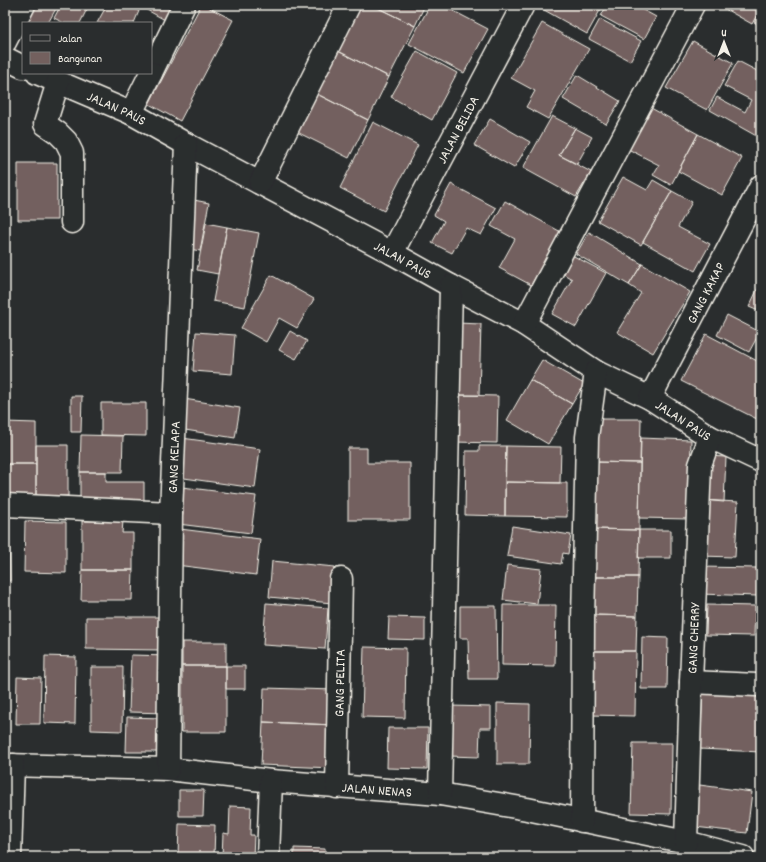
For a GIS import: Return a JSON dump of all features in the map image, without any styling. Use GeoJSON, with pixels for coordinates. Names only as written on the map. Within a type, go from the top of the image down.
{"type":"FeatureCollection","features":[{"type":"Feature","properties":{"kind":"street"},"geometry":{"type":"LineString","coordinates":[[5,42],[24,5]]}},
{"type":"Feature","properties":{"kind":"street"},"geometry":{"type":"LineString","coordinates":[[152,71],[184,5]]}},
{"type":"Feature","properties":{"kind":"street"},"geometry":{"type":"LineString","coordinates":[[260,183],[349,5]]}},
{"type":"Feature","properties":{"kind":"street","name":"JALAN BELIDA"},"geometry":{"type":"LineString","coordinates":[[392,253],[523,5]]}},
{"type":"Feature","properties":{"kind":"street"},"geometry":{"type":"LineString","coordinates":[[524,324],[693,5]]}},
{"type":"Feature","properties":{"kind":"street"},"geometry":{"type":"LineString","coordinates":[[5,58],[22,66]]}},
{"type":"Feature","properties":{"kind":"street","name":"JALAN PAUS"},"geometry":{"type":"LineString","coordinates":[[39,74],[131,113],[186,144],[392,253],[450,286],[524,324],[596,372],[650,398],[710,437],[761,461]]}},
{"type":"Feature","properties":{"kind":"street"},"geometry":{"type":"LineString","coordinates":[[131,113],[150,74]]}},
{"type":"Feature","properties":{"kind":"street"},"geometry":{"type":"LineString","coordinates":[[58,82],[45,124],[66,141],[72,153],[72,222]]}},
{"type":"Feature","properties":{"kind":"street","name":"GANG KELAPA"},"geometry":{"type":"LineString","coordinates":[[168,769],[171,513],[186,144]]}},
{"type":"Feature","properties":{"kind":"street","name":"GANG KAKAP"},"geometry":{"type":"LineString","coordinates":[[650,398],[761,186]]}},
{"type":"Feature","properties":{"kind":"street"},"geometry":{"type":"LineString","coordinates":[[440,794],[450,286]]}},
{"type":"Feature","properties":{"kind":"street"},"geometry":{"type":"LineString","coordinates":[[582,821],[583,620],[587,437],[596,372]]}},
{"type":"Feature","properties":{"kind":"street","name":"GANG CHERRY"},"geometry":{"type":"LineString","coordinates":[[686,842],[700,465],[710,437]]}},
{"type":"Feature","properties":{"kind":"street"},"geometry":{"type":"LineString","coordinates":[[5,506],[171,513]]}},
{"type":"Feature","properties":{"kind":"street","name":"GANG PELITA"},"geometry":{"type":"LineString","coordinates":[[337,786],[341,579]]}},
{"type":"Feature","properties":{"kind":"street"},"geometry":{"type":"LineString","coordinates":[[691,682],[757,684]]}},
{"type":"Feature","properties":{"kind":"street"},"geometry":{"type":"LineString","coordinates":[[9,765],[10,857]]}},
{"type":"Feature","properties":{"kind":"street","name":"JALAN NENAS"},"geometry":{"type":"LineString","coordinates":[[9,765],[168,769],[270,781],[440,794],[528,809],[686,842],[743,857]]}},
{"type":"Feature","properties":{"kind":"street"},"geometry":{"type":"LineString","coordinates":[[268,857],[270,781]]}},
{"type":"Feature","properties":{"kind":"building"},"geometry":{"type":"Polygon","coordinates":[[[32,5],[58,5],[49,22],[24,22],[32,5]]]}},
{"type":"Feature","properties":{"kind":"building"},"geometry":{"type":"Polygon","coordinates":[[[61,5],[89,5],[80,22],[62,22],[54,18],[61,5]]]}},
{"type":"Feature","properties":{"kind":"building"},"geometry":{"type":"Polygon","coordinates":[[[107,5],[127,5],[139,11],[134,22],[98,22],[107,5]]]}},
{"type":"Feature","properties":{"kind":"building"},"geometry":{"type":"Polygon","coordinates":[[[138,5],[174,5],[165,20],[138,5]]]}},
{"type":"Feature","properties":{"kind":"building"},"geometry":{"type":"Polygon","coordinates":[[[201,5],[204,5],[233,20],[180,121],[149,104],[201,5]]]}},
{"type":"Feature","properties":{"kind":"building"},"geometry":{"type":"Polygon","coordinates":[[[359,5],[372,5],[415,26],[389,77],[336,50],[359,5]]]}},
{"type":"Feature","properties":{"kind":"building"},"geometry":{"type":"Polygon","coordinates":[[[372,5],[425,5],[415,26],[372,5]]]}},
{"type":"Feature","properties":{"kind":"building"},"geometry":{"type":"Polygon","coordinates":[[[430,5],[442,5],[488,29],[464,73],[409,44],[430,5]]]}},
{"type":"Feature","properties":{"kind":"building"},"geometry":{"type":"Polygon","coordinates":[[[537,5],[603,5],[587,34],[537,5]]]}},
{"type":"Feature","properties":{"kind":"building"},"geometry":{"type":"Polygon","coordinates":[[[607,5],[634,5],[656,17],[644,39],[601,16],[607,5]]]}},
{"type":"Feature","properties":{"kind":"building"},"geometry":{"type":"Polygon","coordinates":[[[718,5],[761,5],[761,7],[752,24],[718,5]]]}},
{"type":"Feature","properties":{"kind":"building"},"geometry":{"type":"Polygon","coordinates":[[[761,11],[761,26],[754,22],[761,11]]]}},
{"type":"Feature","properties":{"kind":"building"},"geometry":{"type":"Polygon","coordinates":[[[600,19],[641,41],[630,61],[589,39],[600,19]]]}},
{"type":"Feature","properties":{"kind":"building"},"geometry":{"type":"Polygon","coordinates":[[[542,23],[589,49],[548,119],[526,107],[535,91],[511,78],[542,23]]]}},
{"type":"Feature","properties":{"kind":"building"},"geometry":{"type":"Polygon","coordinates":[[[693,41],[733,63],[707,110],[666,88],[693,41]]]}},
{"type":"Feature","properties":{"kind":"building"},"geometry":{"type":"Polygon","coordinates":[[[336,50],[389,77],[368,120],[315,93],[336,50]]]}},
{"type":"Feature","properties":{"kind":"building"},"geometry":{"type":"Polygon","coordinates":[[[417,51],[457,73],[432,120],[391,97],[417,51]]]}},
{"type":"Feature","properties":{"kind":"building"},"geometry":{"type":"Polygon","coordinates":[[[738,61],[761,73],[760,138],[710,110],[717,97],[745,112],[751,100],[724,86],[738,61]]]}},
{"type":"Feature","properties":{"kind":"building"},"geometry":{"type":"Polygon","coordinates":[[[577,75],[620,101],[606,124],[563,99],[577,75]]]}},
{"type":"Feature","properties":{"kind":"building"},"geometry":{"type":"Polygon","coordinates":[[[315,93],[368,120],[349,158],[295,131],[315,93]]]}},
{"type":"Feature","properties":{"kind":"building"},"geometry":{"type":"Polygon","coordinates":[[[651,108],[698,134],[671,185],[653,175],[659,165],[628,149],[651,108]]]}},
{"type":"Feature","properties":{"kind":"building"},"geometry":{"type":"Polygon","coordinates":[[[552,116],[575,128],[559,155],[591,172],[576,197],[523,168],[552,116]]]}},
{"type":"Feature","properties":{"kind":"building"},"geometry":{"type":"Polygon","coordinates":[[[490,119],[530,142],[514,168],[474,145],[490,119]]]}},
{"type":"Feature","properties":{"kind":"building"},"geometry":{"type":"Polygon","coordinates":[[[373,122],[418,145],[384,211],[340,188],[373,122]]]}},
{"type":"Feature","properties":{"kind":"building"},"geometry":{"type":"Polygon","coordinates":[[[575,128],[592,137],[577,164],[559,155],[575,128]]]}},
{"type":"Feature","properties":{"kind":"building"},"geometry":{"type":"Polygon","coordinates":[[[698,134],[742,158],[722,195],[678,171],[698,134]]]}},
{"type":"Feature","properties":{"kind":"building"},"geometry":{"type":"Polygon","coordinates":[[[18,163],[57,163],[57,220],[18,220],[18,163]]]}},
{"type":"Feature","properties":{"kind":"building"},"geometry":{"type":"Polygon","coordinates":[[[623,177],[647,190],[653,180],[672,191],[641,245],[598,221],[623,177]]]}},
{"type":"Feature","properties":{"kind":"building"},"geometry":{"type":"Polygon","coordinates":[[[451,184],[496,208],[481,235],[466,228],[452,253],[432,243],[444,221],[434,215],[451,184]]]}},
{"type":"Feature","properties":{"kind":"building"},"geometry":{"type":"Polygon","coordinates":[[[672,191],[692,202],[678,227],[710,244],[695,271],[643,242],[672,191]]]}},
{"type":"Feature","properties":{"kind":"building"},"geometry":{"type":"Polygon","coordinates":[[[194,200],[209,203],[200,251],[185,248],[194,200]]]}},
{"type":"Feature","properties":{"kind":"building"},"geometry":{"type":"Polygon","coordinates":[[[505,201],[561,232],[531,285],[499,268],[515,239],[491,226],[505,201]]]}},
{"type":"Feature","properties":{"kind":"building"},"geometry":{"type":"Polygon","coordinates":[[[206,223],[227,227],[218,274],[197,270],[206,223]]]}},
{"type":"Feature","properties":{"kind":"building"},"geometry":{"type":"Polygon","coordinates":[[[227,227],[259,233],[245,307],[213,301],[227,227]]]}},
{"type":"Feature","properties":{"kind":"building"},"geometry":{"type":"Polygon","coordinates":[[[589,232],[642,264],[629,285],[576,254],[589,232]]]}},
{"type":"Feature","properties":{"kind":"building"},"geometry":{"type":"Polygon","coordinates":[[[570,254],[606,273],[576,327],[552,314],[572,279],[560,272],[570,254]]]}},
{"type":"Feature","properties":{"kind":"building"},"geometry":{"type":"Polygon","coordinates":[[[642,264],[690,292],[653,353],[617,332],[641,293],[629,285],[642,264]]]}},
{"type":"Feature","properties":{"kind":"building"},"geometry":{"type":"Polygon","coordinates":[[[271,275],[314,299],[297,328],[279,318],[266,342],[241,328],[271,275]]]}},
{"type":"Feature","properties":{"kind":"building"},"geometry":{"type":"Polygon","coordinates":[[[759,286],[761,287],[761,312],[749,307],[759,286]]]}},
{"type":"Feature","properties":{"kind":"building"},"geometry":{"type":"Polygon","coordinates":[[[727,315],[760,332],[749,352],[717,335],[727,315]]]}},
{"type":"Feature","properties":{"kind":"building"},"geometry":{"type":"Polygon","coordinates":[[[457,323],[481,324],[479,395],[455,395],[457,323]]]}},
{"type":"Feature","properties":{"kind":"building"},"geometry":{"type":"Polygon","coordinates":[[[290,331],[307,341],[296,359],[279,350],[290,331]]]}},
{"type":"Feature","properties":{"kind":"building"},"geometry":{"type":"Polygon","coordinates":[[[196,332],[235,335],[232,374],[193,371],[196,332]]]}},
{"type":"Feature","properties":{"kind":"building"},"geometry":{"type":"Polygon","coordinates":[[[706,334],[761,363],[761,411],[757,419],[681,381],[706,334]]]}},
{"type":"Feature","properties":{"kind":"building"},"geometry":{"type":"Polygon","coordinates":[[[542,360],[584,384],[572,404],[530,380],[542,360]]]}},
{"type":"Feature","properties":{"kind":"building"},"geometry":{"type":"Polygon","coordinates":[[[530,380],[572,404],[548,444],[507,420],[530,380]]]}},
{"type":"Feature","properties":{"kind":"building"},"geometry":{"type":"Polygon","coordinates":[[[455,395],[498,396],[497,443],[454,442],[455,395]]]}},
{"type":"Feature","properties":{"kind":"building"},"geometry":{"type":"Polygon","coordinates":[[[71,396],[82,396],[81,432],[71,432],[71,396]]]}},
{"type":"Feature","properties":{"kind":"building"},"geometry":{"type":"Polygon","coordinates":[[[184,399],[240,408],[235,438],[179,429],[184,399]]]}},
{"type":"Feature","properties":{"kind":"building"},"geometry":{"type":"Polygon","coordinates":[[[101,403],[146,403],[146,436],[101,435],[101,403]]]}},
{"type":"Feature","properties":{"kind":"building"},"geometry":{"type":"Polygon","coordinates":[[[595,419],[641,419],[640,463],[595,462],[595,419]]]}},
{"type":"Feature","properties":{"kind":"building"},"geometry":{"type":"Polygon","coordinates":[[[5,422],[36,423],[36,464],[5,464],[5,422]]]}},
{"type":"Feature","properties":{"kind":"building"},"geometry":{"type":"Polygon","coordinates":[[[81,435],[123,436],[122,472],[80,472],[81,435]]]}},
{"type":"Feature","properties":{"kind":"building"},"geometry":{"type":"Polygon","coordinates":[[[182,438],[260,449],[255,488],[177,477],[182,438]]]}},
{"type":"Feature","properties":{"kind":"building"},"geometry":{"type":"Polygon","coordinates":[[[641,438],[691,440],[689,519],[639,518],[641,438]]]}},
{"type":"Feature","properties":{"kind":"building"},"geometry":{"type":"Polygon","coordinates":[[[36,445],[68,445],[68,496],[36,496],[36,445]]]}},
{"type":"Feature","properties":{"kind":"building"},"geometry":{"type":"Polygon","coordinates":[[[479,446],[506,446],[505,516],[465,515],[466,451],[479,451],[479,446]]]}},
{"type":"Feature","properties":{"kind":"building"},"geometry":{"type":"Polygon","coordinates":[[[506,446],[561,447],[560,483],[505,482],[506,446]]]}},
{"type":"Feature","properties":{"kind":"building"},"geometry":{"type":"Polygon","coordinates":[[[348,448],[367,448],[367,463],[410,463],[410,520],[348,520],[348,448]]]}},
{"type":"Feature","properties":{"kind":"building"},"geometry":{"type":"Polygon","coordinates":[[[705,456],[726,457],[724,502],[702,500],[705,456]]]}},
{"type":"Feature","properties":{"kind":"building"},"geometry":{"type":"Polygon","coordinates":[[[595,462],[640,463],[639,530],[593,529],[595,462]]]}},
{"type":"Feature","properties":{"kind":"building"},"geometry":{"type":"Polygon","coordinates":[[[5,464],[36,464],[36,504],[5,504],[5,464]]]}},
{"type":"Feature","properties":{"kind":"building"},"geometry":{"type":"Polygon","coordinates":[[[80,472],[106,472],[106,482],[144,482],[144,503],[80,507],[80,472]]]}},
{"type":"Feature","properties":{"kind":"building"},"geometry":{"type":"Polygon","coordinates":[[[505,482],[567,483],[567,517],[505,516],[505,482]]]}},
{"type":"Feature","properties":{"kind":"building"},"geometry":{"type":"Polygon","coordinates":[[[182,487],[256,496],[251,533],[178,524],[182,487]]]}},
{"type":"Feature","properties":{"kind":"building"},"geometry":{"type":"Polygon","coordinates":[[[702,500],[738,502],[735,557],[700,556],[702,500]]]}},
{"type":"Feature","properties":{"kind":"building"},"geometry":{"type":"Polygon","coordinates":[[[25,521],[66,522],[66,573],[24,572],[25,521]]]}},
{"type":"Feature","properties":{"kind":"building"},"geometry":{"type":"Polygon","coordinates":[[[82,521],[123,521],[122,533],[133,533],[133,570],[82,570],[82,521]]]}},
{"type":"Feature","properties":{"kind":"building"},"geometry":{"type":"Polygon","coordinates":[[[512,526],[571,535],[568,554],[563,553],[561,564],[507,556],[512,526]]]}},
{"type":"Feature","properties":{"kind":"building"},"geometry":{"type":"Polygon","coordinates":[[[180,529],[260,539],[256,575],[176,565],[180,529]]]}},
{"type":"Feature","properties":{"kind":"building"},"geometry":{"type":"Polygon","coordinates":[[[593,529],[639,530],[638,577],[592,577],[593,529]]]}},
{"type":"Feature","properties":{"kind":"building"},"geometry":{"type":"Polygon","coordinates":[[[639,530],[671,530],[671,558],[638,558],[639,530]]]}},
{"type":"Feature","properties":{"kind":"building"},"geometry":{"type":"Polygon","coordinates":[[[5,531],[9,531],[10,581],[5,581],[5,531]]]}},
{"type":"Feature","properties":{"kind":"building"},"geometry":{"type":"Polygon","coordinates":[[[272,561],[335,567],[332,603],[269,597],[272,561]]]}},
{"type":"Feature","properties":{"kind":"building"},"geometry":{"type":"Polygon","coordinates":[[[507,565],[541,569],[537,604],[503,600],[507,565]]]}},
{"type":"Feature","properties":{"kind":"building"},"geometry":{"type":"Polygon","coordinates":[[[700,567],[758,568],[757,596],[700,594],[700,567]]]}},
{"type":"Feature","properties":{"kind":"building"},"geometry":{"type":"Polygon","coordinates":[[[82,570],[133,570],[132,600],[81,600],[82,570]]]}},
{"type":"Feature","properties":{"kind":"building"},"geometry":{"type":"Polygon","coordinates":[[[592,577],[638,577],[637,616],[592,615],[592,577]]]}},
{"type":"Feature","properties":{"kind":"building"},"geometry":{"type":"Polygon","coordinates":[[[266,603],[328,608],[325,649],[263,645],[266,603]]]}},
{"type":"Feature","properties":{"kind":"building"},"geometry":{"type":"Polygon","coordinates":[[[503,605],[556,605],[555,666],[502,665],[503,605]]]}},
{"type":"Feature","properties":{"kind":"building"},"geometry":{"type":"Polygon","coordinates":[[[707,605],[755,606],[754,636],[706,635],[707,605]]]}},
{"type":"Feature","properties":{"kind":"building"},"geometry":{"type":"Polygon","coordinates":[[[460,606],[496,606],[497,679],[469,679],[468,638],[460,638],[460,606]]]}},
{"type":"Feature","properties":{"kind":"building"},"geometry":{"type":"Polygon","coordinates":[[[592,615],[637,616],[636,651],[591,651],[592,615]]]}},
{"type":"Feature","properties":{"kind":"building"},"geometry":{"type":"Polygon","coordinates":[[[86,617],[164,617],[164,650],[86,649],[86,617]]]}},
{"type":"Feature","properties":{"kind":"building"},"geometry":{"type":"Polygon","coordinates":[[[389,617],[425,618],[425,640],[388,639],[389,617]]]}},
{"type":"Feature","properties":{"kind":"building"},"geometry":{"type":"Polygon","coordinates":[[[642,637],[668,638],[667,689],[641,689],[642,637]]]}},
{"type":"Feature","properties":{"kind":"building"},"geometry":{"type":"Polygon","coordinates":[[[182,642],[226,642],[226,666],[182,666],[182,642]]]}},
{"type":"Feature","properties":{"kind":"building"},"geometry":{"type":"Polygon","coordinates":[[[364,647],[406,648],[405,718],[362,717],[364,647]]]}},
{"type":"Feature","properties":{"kind":"building"},"geometry":{"type":"Polygon","coordinates":[[[591,651],[636,651],[635,716],[590,715],[591,651]]]}},
{"type":"Feature","properties":{"kind":"building"},"geometry":{"type":"Polygon","coordinates":[[[131,655],[169,656],[167,713],[129,712],[131,655]]]}},
{"type":"Feature","properties":{"kind":"building"},"geometry":{"type":"Polygon","coordinates":[[[45,656],[76,657],[75,724],[44,723],[45,656]]]}},
{"type":"Feature","properties":{"kind":"building"},"geometry":{"type":"Polygon","coordinates":[[[182,666],[226,666],[226,732],[182,732],[182,666]]]}},
{"type":"Feature","properties":{"kind":"building"},"geometry":{"type":"Polygon","coordinates":[[[226,666],[245,666],[245,689],[226,689],[226,666]]]}},
{"type":"Feature","properties":{"kind":"building"},"geometry":{"type":"Polygon","coordinates":[[[91,667],[123,667],[122,731],[91,730],[91,667]]]}},
{"type":"Feature","properties":{"kind":"building"},"geometry":{"type":"Polygon","coordinates":[[[17,677],[41,678],[40,724],[16,724],[17,677]]]}},
{"type":"Feature","properties":{"kind":"building"},"geometry":{"type":"Polygon","coordinates":[[[264,688],[335,690],[334,725],[263,722],[264,688]]]}},
{"type":"Feature","properties":{"kind":"building"},"geometry":{"type":"Polygon","coordinates":[[[703,688],[761,691],[761,752],[700,749],[703,688]]]}},
{"type":"Feature","properties":{"kind":"building"},"geometry":{"type":"Polygon","coordinates":[[[497,703],[530,704],[529,764],[497,764],[497,703]]]}},
{"type":"Feature","properties":{"kind":"building"},"geometry":{"type":"Polygon","coordinates":[[[450,706],[491,707],[491,728],[480,728],[479,757],[449,756],[450,706]]]}},
{"type":"Feature","properties":{"kind":"building"},"geometry":{"type":"Polygon","coordinates":[[[127,717],[163,718],[163,752],[126,752],[127,717]]]}},
{"type":"Feature","properties":{"kind":"building"},"geometry":{"type":"Polygon","coordinates":[[[263,722],[334,725],[332,768],[261,765],[263,722]]]}},
{"type":"Feature","properties":{"kind":"building"},"geometry":{"type":"Polygon","coordinates":[[[388,728],[428,728],[427,769],[387,768],[388,728]]]}},
{"type":"Feature","properties":{"kind":"building"},"geometry":{"type":"Polygon","coordinates":[[[633,743],[672,743],[671,814],[631,813],[633,743]]]}},
{"type":"Feature","properties":{"kind":"building"},"geometry":{"type":"Polygon","coordinates":[[[692,784],[752,792],[747,833],[686,826],[692,784]]]}},
{"type":"Feature","properties":{"kind":"building"},"geometry":{"type":"Polygon","coordinates":[[[179,790],[204,790],[203,816],[179,816],[179,790]]]}},
{"type":"Feature","properties":{"kind":"building"},"geometry":{"type":"Polygon","coordinates":[[[230,806],[251,807],[250,835],[254,835],[253,857],[222,857],[223,833],[229,834],[230,806]]]}},
{"type":"Feature","properties":{"kind":"building"},"geometry":{"type":"Polygon","coordinates":[[[179,824],[215,825],[214,857],[178,857],[179,824]]]}},
{"type":"Feature","properties":{"kind":"building"},"geometry":{"type":"Polygon","coordinates":[[[294,848],[325,849],[325,857],[294,857],[294,848]]]}}]}
